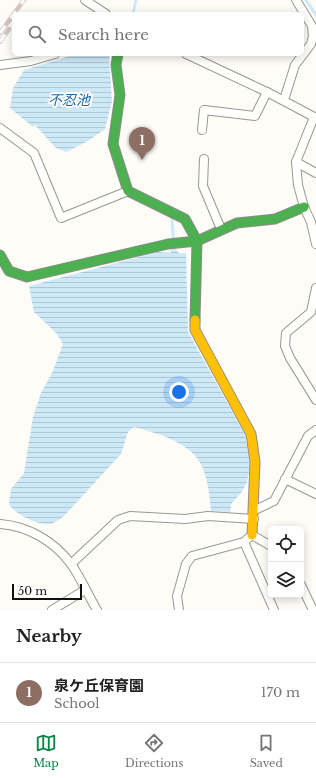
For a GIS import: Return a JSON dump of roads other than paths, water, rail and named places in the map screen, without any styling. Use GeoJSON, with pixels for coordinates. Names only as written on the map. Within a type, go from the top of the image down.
{"type":"FeatureCollection","features":[{"type":"Feature","properties":{"kind":"street"},"geometry":{"type":"LineString","coordinates":[[85,0],[102,12]]}},
{"type":"Feature","properties":{"kind":"street"},"geometry":{"type":"LineString","coordinates":[[296,0],[303,12]]}},
{"type":"Feature","properties":{"kind":"street"},"geometry":{"type":"LineString","coordinates":[[304,13],[312,26],[314,36],[311,44],[304,53]]}},
{"type":"Feature","properties":{"kind":"street"},"geometry":{"type":"LineString","coordinates":[[0,65],[31,61],[48,56]]}},
{"type":"Feature","properties":{"kind":"street"},"geometry":{"type":"LineString","coordinates":[[118,56],[116,65],[120,95],[113,144],[128,191],[185,219],[198,241],[195,330],[251,434],[255,462],[252,535],[244,542],[192,556],[186,564],[177,596],[179,610]]}},
{"type":"Feature","properties":{"kind":"street"},"geometry":{"type":"LineString","coordinates":[[190,56],[284,100],[315,118],[296,162],[298,185],[304,207],[314,223],[316,244]]}},
{"type":"Feature","properties":{"kind":"street"},"geometry":{"type":"LineString","coordinates":[[284,100],[295,64],[301,56]]}},
{"type":"Feature","properties":{"kind":"street"},"geometry":{"type":"LineString","coordinates":[[202,130],[204,110],[255,116],[267,92]]}},
{"type":"Feature","properties":{"kind":"street"},"geometry":{"type":"LineString","coordinates":[[0,128],[34,153],[61,218],[128,191]]}},
{"type":"Feature","properties":{"kind":"street"},"geometry":{"type":"LineString","coordinates":[[204,159],[203,186],[221,229]]}},
{"type":"Feature","properties":{"kind":"street"},"geometry":{"type":"LineString","coordinates":[[296,162],[316,173]]}},
{"type":"Feature","properties":{"kind":"street"},"geometry":{"type":"LineString","coordinates":[[0,255],[9,271],[27,277],[168,244],[198,241],[221,229],[237,223],[275,219],[304,207]]}},
{"type":"Feature","properties":{"kind":"street"},"geometry":{"type":"LineString","coordinates":[[316,288],[311,312],[286,333],[285,346],[290,358],[316,400]]}},
{"type":"Feature","properties":{"kind":"street"},"geometry":{"type":"LineString","coordinates":[[70,564],[118,520],[130,516],[185,518],[254,515],[274,501],[308,436],[316,429]]}},
{"type":"Feature","properties":{"kind":"street"},"geometry":{"type":"LineString","coordinates":[[285,480],[316,494]]}},
{"type":"Feature","properties":{"kind":"street"},"geometry":{"type":"LineString","coordinates":[[0,524],[36,533],[70,564],[97,610]]}},
{"type":"Feature","properties":{"kind":"street"},"geometry":{"type":"LineString","coordinates":[[252,535],[268,544]]}},
{"type":"Feature","properties":{"kind":"street"},"geometry":{"type":"LineString","coordinates":[[244,542],[274,610]]}},
{"type":"Feature","properties":{"kind":"street"},"geometry":{"type":"LineString","coordinates":[[52,610],[85,590]]}},
{"type":"Feature","properties":{"kind":"street"},"geometry":{"type":"LineString","coordinates":[[304,591],[313,610]]}},
{"type":"Feature","properties":{"kind":"water","name":"不忍池"},"geometry":{"type":"Polygon","coordinates":[[[70,56],[109,56],[112,101],[105,129],[88,141],[66,152],[56,148],[35,125],[33,127],[10,108],[13,88],[24,70],[70,56]]]}},
{"type":"Feature","properties":{"kind":"water"},"geometry":{"type":"Polygon","coordinates":[[[176,249],[179,253],[186,253],[188,332],[245,435],[249,458],[247,482],[241,493],[231,504],[230,512],[211,511],[205,474],[192,452],[174,440],[134,427],[128,432],[121,454],[64,516],[50,524],[32,521],[9,505],[11,489],[24,473],[33,417],[41,393],[53,371],[63,344],[57,334],[34,312],[29,286],[158,252],[171,253],[171,250],[176,249]]]}},
{"type":"Feature","properties":{"kind":"waterway"},"geometry":{"type":"LineString","coordinates":[[133,12],[136,0]]}},
{"type":"Feature","properties":{"kind":"waterway"},"geometry":{"type":"LineString","coordinates":[[306,0],[316,15]]}},
{"type":"Feature","properties":{"kind":"waterway"},"geometry":{"type":"LineString","coordinates":[[172,219],[174,249]]}},
{"type":"Feature","properties":{"kind":"railway"},"geometry":{"type":"LineString","coordinates":[[15,12],[24,0]]}},
{"type":"Feature","properties":{"kind":"railway"},"geometry":{"type":"LineString","coordinates":[[0,33],[12,16]]}},
{"type":"Feature","properties":{"kind":"railway"},"geometry":{"type":"LineString","coordinates":[[0,42],[9,29]]}},
{"type":"Feature","properties":{"kind":"place","name":"泉ケ丘保育園"},"geometry":{"type":"Point","coordinates":[142,160]}}]}
